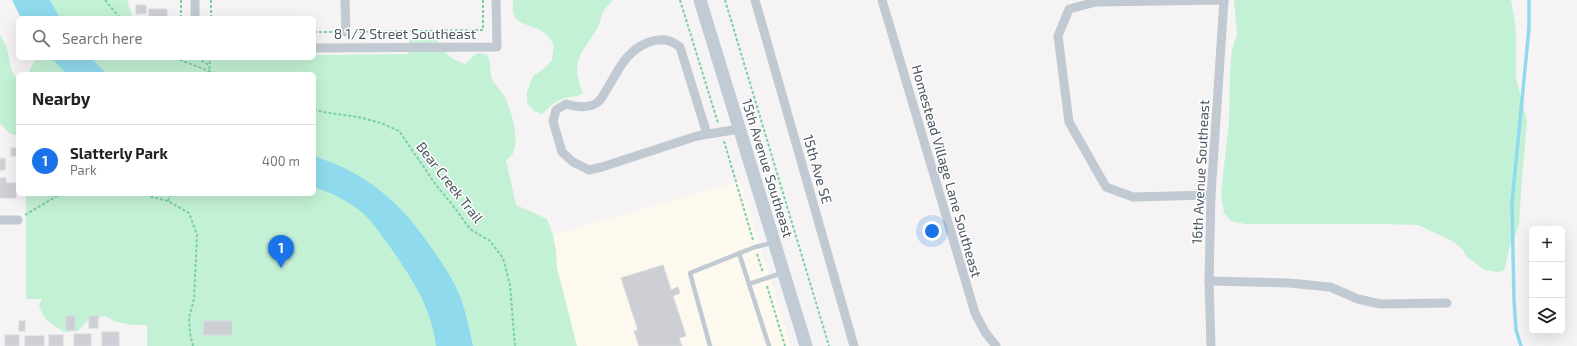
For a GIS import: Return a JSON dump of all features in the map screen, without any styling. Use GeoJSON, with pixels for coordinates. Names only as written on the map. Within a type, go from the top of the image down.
{"type":"FeatureCollection","features":[{"type":"Feature","properties":{"kind":"main road","name":"15th Avenue Southeast"},"geometry":{"type":"LineString","coordinates":[[700,0],[806,346]]}},
{"type":"Feature","properties":{"kind":"street"},"geometry":{"type":"LineString","coordinates":[[195,0],[195,16]]}},
{"type":"Feature","properties":{"kind":"street"},"geometry":{"type":"LineString","coordinates":[[345,0],[346,32]]}},
{"type":"Feature","properties":{"kind":"street","name":"8 1/2 Street Southeast"},"geometry":{"type":"LineString","coordinates":[[316,48],[497,46],[496,0]]}},
{"type":"Feature","properties":{"kind":"street","name":"15th Ave SE"},"geometry":{"type":"LineString","coordinates":[[755,0],[854,346]]}},
{"type":"Feature","properties":{"kind":"street","name":"Homestead Village Lane Southeast"},"geometry":{"type":"LineString","coordinates":[[882,0],[975,313],[985,332],[996,346]]}},
{"type":"Feature","properties":{"kind":"street"},"geometry":{"type":"LineString","coordinates":[[1211,195],[1133,197],[1106,187],[1070,122],[1058,36],[1069,9],[1096,2],[1224,0]]}},
{"type":"Feature","properties":{"kind":"street","name":"16th Avenue Southeast"},"geometry":{"type":"LineString","coordinates":[[1211,346],[1211,195],[1224,0]]}},
{"type":"Feature","properties":{"kind":"street"},"geometry":{"type":"LineString","coordinates":[[707,134],[680,47],[671,40],[656,40],[638,47],[629,55],[599,102],[588,107],[576,107],[566,104],[556,110],[553,121],[562,152],[573,162],[589,170],[707,134],[739,129]]}},
{"type":"Feature","properties":{"kind":"street"},"geometry":{"type":"LineString","coordinates":[[0,220],[18,220]]}},
{"type":"Feature","properties":{"kind":"street"},"geometry":{"type":"LineString","coordinates":[[1210,281],[1289,283],[1330,287],[1358,299],[1380,304],[1447,303]]}},
{"type":"Feature","properties":{"kind":"lane"},"geometry":{"type":"LineString","coordinates":[[710,346],[690,273],[755,247],[774,243]]}},
{"type":"Feature","properties":{"kind":"lane"},"geometry":{"type":"LineString","coordinates":[[740,253],[769,346]]}},
{"type":"Feature","properties":{"kind":"lane"},"geometry":{"type":"LineString","coordinates":[[749,284],[783,272]]}},
{"type":"Feature","properties":{"kind":"path"},"geometry":{"type":"LineString","coordinates":[[105,0],[118,16]]}},
{"type":"Feature","properties":{"kind":"path"},"geometry":{"type":"LineString","coordinates":[[181,0],[181,16]]}},
{"type":"Feature","properties":{"kind":"path"},"geometry":{"type":"LineString","coordinates":[[211,0],[211,16]]}},
{"type":"Feature","properties":{"kind":"path"},"geometry":{"type":"LineString","coordinates":[[316,32],[483,30],[483,0]]}},
{"type":"Feature","properties":{"kind":"path"},"geometry":{"type":"LineString","coordinates":[[680,0],[785,346]]}},
{"type":"Feature","properties":{"kind":"path"},"geometry":{"type":"LineString","coordinates":[[725,0],[829,346]]}},
{"type":"Feature","properties":{"kind":"path"},"geometry":{"type":"LineString","coordinates":[[180,60],[207,72]]}},
{"type":"Feature","properties":{"kind":"path"},"geometry":{"type":"LineString","coordinates":[[200,60],[209,65]]}},
{"type":"Feature","properties":{"kind":"path"},"geometry":{"type":"LineString","coordinates":[[209,72],[210,60]]}},
{"type":"Feature","properties":{"kind":"path","name":"Bear Creek Trail"},"geometry":{"type":"LineString","coordinates":[[316,109],[381,123],[399,131],[470,229],[490,241],[503,258],[510,285],[515,346]]}},
{"type":"Feature","properties":{"kind":"path"},"geometry":{"type":"LineString","coordinates":[[18,220],[33,209],[56,196]]}},
{"type":"Feature","properties":{"kind":"path"},"geometry":{"type":"LineString","coordinates":[[150,196],[168,201],[189,212],[197,235],[194,299],[189,318],[193,346]]}},
{"type":"Feature","properties":{"kind":"path"},"geometry":{"type":"LineString","coordinates":[[168,201],[170,196]]}},
{"type":"Feature","properties":{"kind":"shaded area"},"geometry":{"type":"Polygon","coordinates":[[[740,181],[791,346],[561,346],[525,243],[740,181]]]}},
{"type":"Feature","properties":{"kind":"green space"},"geometry":{"type":"Polygon","coordinates":[[[50,0],[127,0],[132,16],[59,16],[50,0]]]}},
{"type":"Feature","properties":{"kind":"green space"},"geometry":{"type":"Polygon","coordinates":[[[513,0],[613,0],[603,12],[598,27],[579,58],[577,73],[583,93],[579,96],[565,98],[558,101],[542,114],[534,111],[527,103],[527,92],[533,76],[544,69],[552,60],[554,45],[547,35],[522,23],[514,16],[513,0]]]}},
{"type":"Feature","properties":{"kind":"green space"},"geometry":{"type":"Polygon","coordinates":[[[1234,0],[1511,0],[1516,29],[1516,78],[1527,121],[1519,226],[1509,249],[1503,271],[1497,272],[1485,270],[1468,258],[1462,249],[1454,242],[1418,225],[1245,224],[1231,221],[1224,213],[1221,194],[1229,122],[1232,49],[1237,35],[1234,0]]]}},
{"type":"Feature","properties":{"kind":"green space"},"geometry":{"type":"Polygon","coordinates":[[[0,34],[7,49],[11,69],[16,77],[16,135],[9,133],[0,123],[0,34]]]}},
{"type":"Feature","properties":{"kind":"green space"},"geometry":{"type":"Polygon","coordinates":[[[420,34],[433,37],[448,55],[465,64],[474,55],[479,53],[487,55],[489,58],[492,79],[502,92],[510,108],[515,128],[515,148],[512,155],[506,160],[516,205],[547,219],[553,235],[557,268],[577,346],[147,346],[147,325],[133,325],[116,322],[105,316],[89,319],[78,331],[64,332],[46,320],[39,306],[42,299],[26,299],[26,196],[316,196],[316,72],[104,72],[93,60],[316,60],[316,55],[409,54],[408,47],[412,36],[420,34]]]}},
{"type":"Feature","properties":{"kind":"green space"},"geometry":{"type":"Polygon","coordinates":[[[35,60],[74,60],[104,72],[29,72],[35,60]]]}},
{"type":"Feature","properties":{"kind":"water"},"geometry":{"type":"Polygon","coordinates":[[[12,0],[50,0],[59,16],[20,16],[12,0]]]}},
{"type":"Feature","properties":{"kind":"water"},"geometry":{"type":"Polygon","coordinates":[[[53,60],[93,60],[105,72],[65,72],[53,60]]]}},
{"type":"Feature","properties":{"kind":"water"},"geometry":{"type":"Polygon","coordinates":[[[316,157],[352,172],[369,182],[384,193],[410,220],[435,253],[455,285],[464,308],[473,346],[436,346],[430,319],[413,281],[375,226],[365,215],[354,206],[334,195],[316,188],[316,157]]]}},
{"type":"Feature","properties":{"kind":"building"},"geometry":{"type":"Polygon","coordinates":[[[136,5],[146,5],[146,13],[136,14],[136,5]]]}},
{"type":"Feature","properties":{"kind":"building"},"geometry":{"type":"Polygon","coordinates":[[[149,9],[167,9],[167,16],[149,16],[149,9]]]}},
{"type":"Feature","properties":{"kind":"building"},"geometry":{"type":"Polygon","coordinates":[[[11,148],[16,148],[16,156],[11,156],[11,148]]]}},
{"type":"Feature","properties":{"kind":"building"},"geometry":{"type":"Polygon","coordinates":[[[0,158],[5,159],[5,170],[0,170],[0,158]]]}},
{"type":"Feature","properties":{"kind":"building"},"geometry":{"type":"Polygon","coordinates":[[[0,178],[6,178],[6,183],[16,183],[16,198],[0,198],[0,178]]]}},
{"type":"Feature","properties":{"kind":"building"},"geometry":{"type":"Polygon","coordinates":[[[663,265],[671,290],[678,287],[680,293],[673,296],[686,336],[679,338],[682,346],[639,346],[634,331],[638,330],[621,278],[663,265]]]}},
{"type":"Feature","properties":{"kind":"building"},"geometry":{"type":"Polygon","coordinates":[[[66,316],[75,316],[75,330],[66,330],[66,316]]]}},
{"type":"Feature","properties":{"kind":"building"},"geometry":{"type":"Polygon","coordinates":[[[89,316],[98,316],[98,328],[89,328],[89,316]]]}},
{"type":"Feature","properties":{"kind":"building"},"geometry":{"type":"Polygon","coordinates":[[[19,321],[25,321],[25,331],[19,331],[19,321]]]}},
{"type":"Feature","properties":{"kind":"building"},"geometry":{"type":"Polygon","coordinates":[[[204,321],[232,321],[232,335],[203,335],[204,321]]]}},
{"type":"Feature","properties":{"kind":"building"},"geometry":{"type":"Polygon","coordinates":[[[102,332],[119,332],[119,346],[102,346],[102,332]]]}},
{"type":"Feature","properties":{"kind":"building"},"geometry":{"type":"Polygon","coordinates":[[[74,334],[91,334],[91,346],[74,346],[74,334]]]}},
{"type":"Feature","properties":{"kind":"building"},"geometry":{"type":"Polygon","coordinates":[[[5,335],[19,335],[19,346],[5,346],[5,335]]]}},
{"type":"Feature","properties":{"kind":"building"},"geometry":{"type":"Polygon","coordinates":[[[49,335],[63,335],[63,346],[49,346],[49,335]]]}},
{"type":"Feature","properties":{"kind":"building"},"geometry":{"type":"Polygon","coordinates":[[[25,336],[44,336],[44,346],[25,346],[25,336]]]}},
{"type":"Feature","properties":{"kind":"waterway"},"geometry":{"type":"LineString","coordinates":[[1521,346],[1516,330],[1514,300],[1512,203],[1529,28],[1529,0]]}},
{"type":"Feature","properties":{"kind":"place","name":"Slatterly Park"},"geometry":{"type":"Point","coordinates":[281,268]}}]}
